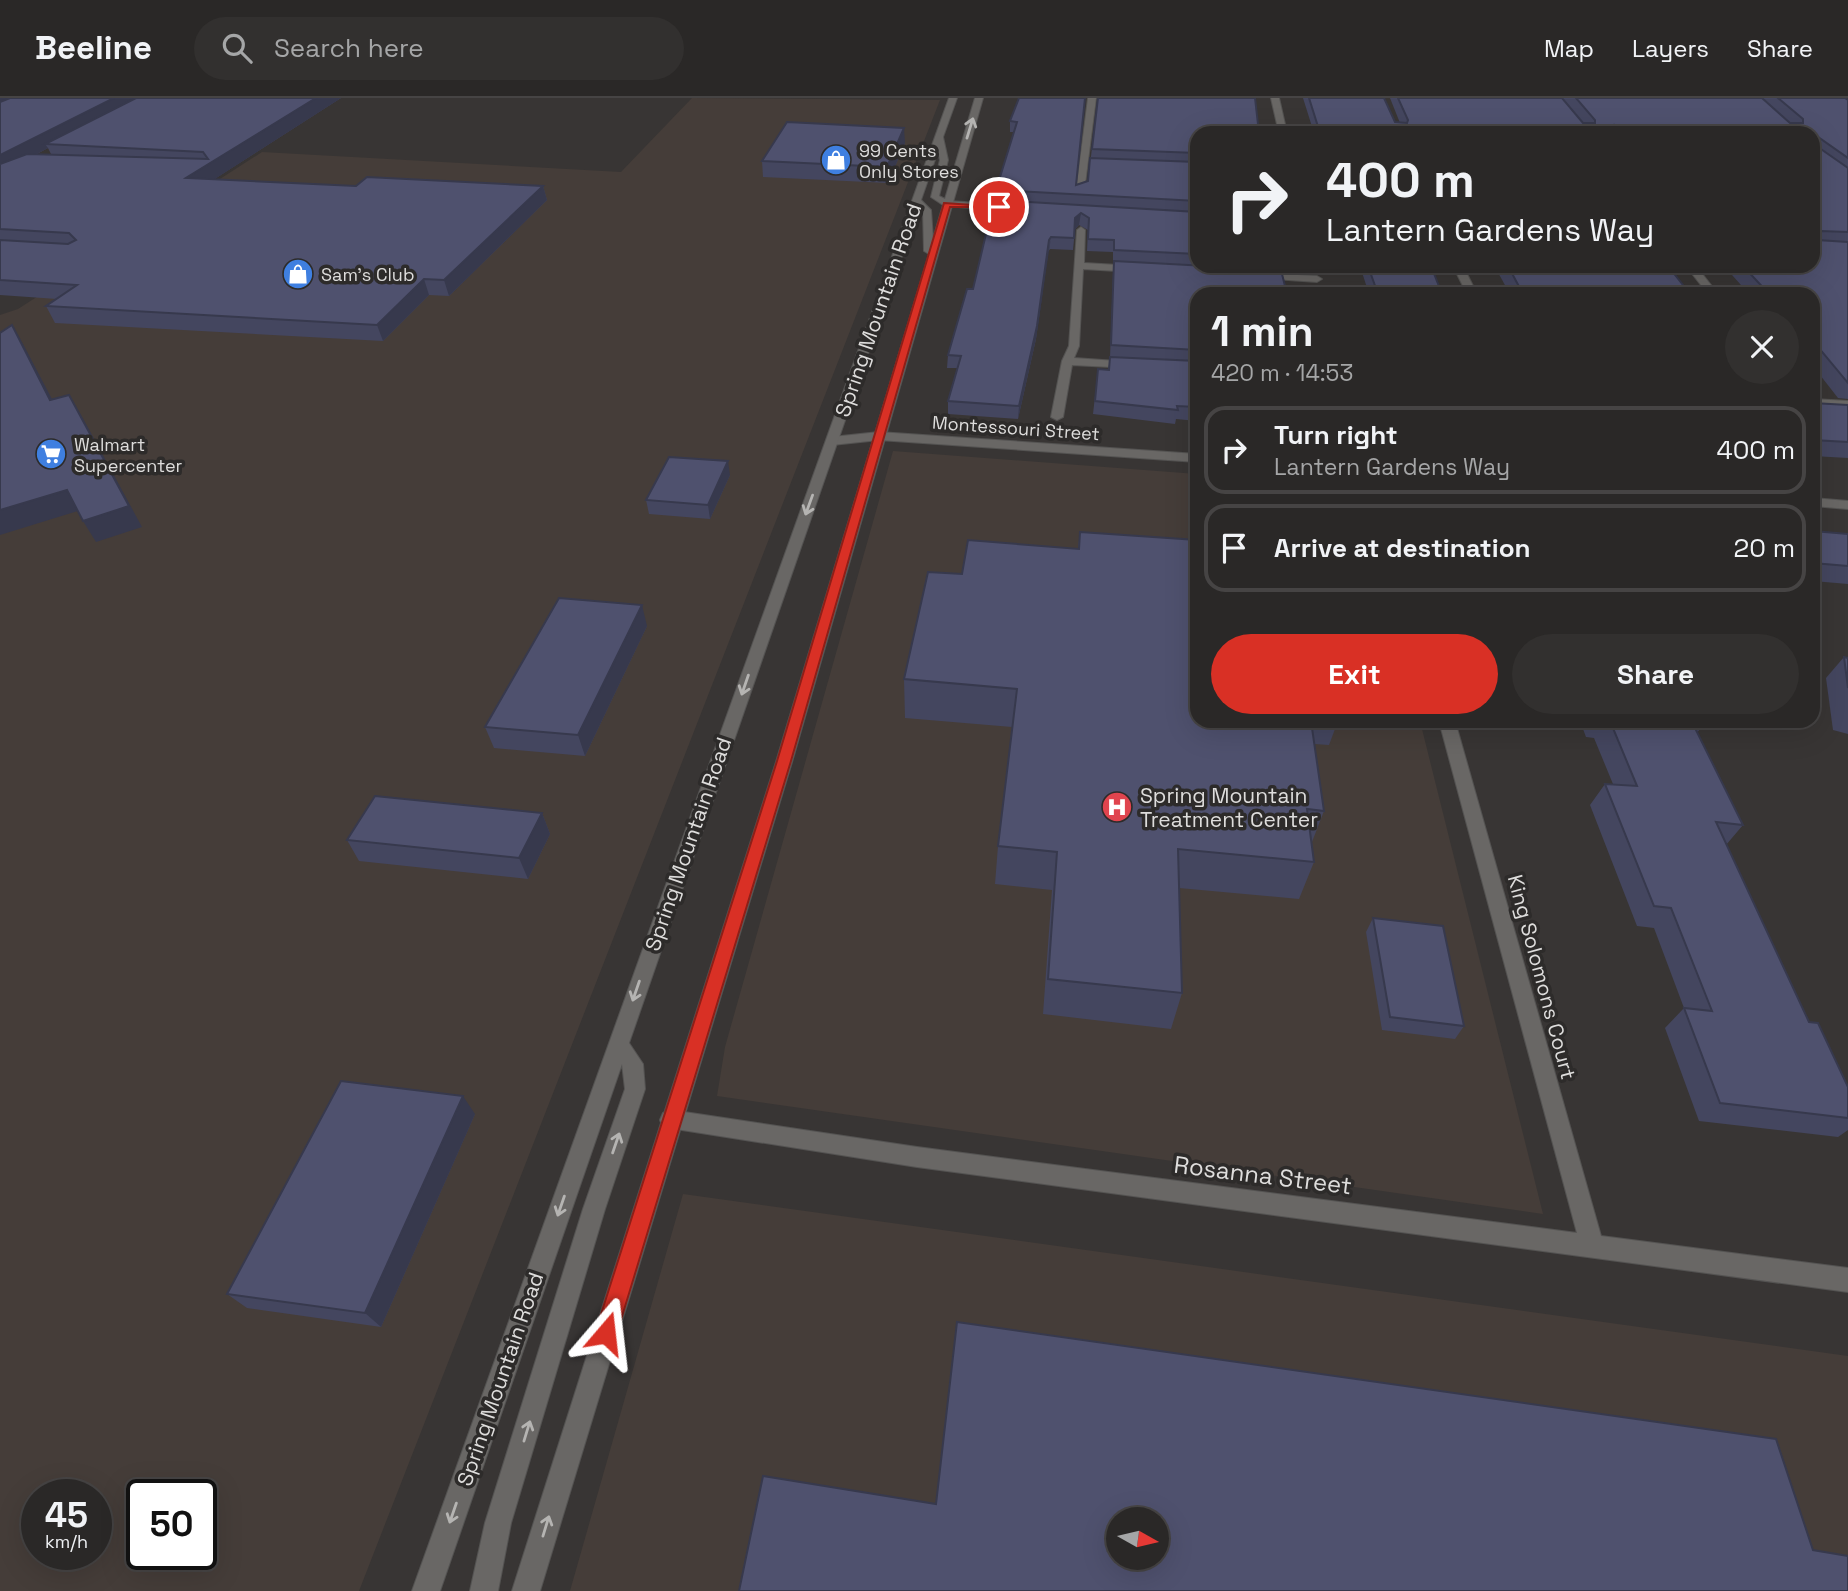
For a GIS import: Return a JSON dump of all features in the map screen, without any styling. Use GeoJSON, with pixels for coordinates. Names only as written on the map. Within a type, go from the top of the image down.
{"type":"FeatureCollection","features":[{"type":"Feature","properties":{"kind":"main road","name":"Spring Mountain Road"},"geometry":{"type":"LineString","coordinates":[[426,1591],[953,98]]}},
{"type":"Feature","properties":{"kind":"main road","name":"Spring Mountain Road"},"geometry":{"type":"LineString","coordinates":[[526,1591],[784,761],[979,98]]}},
{"type":"Feature","properties":{"kind":"main road"},"geometry":{"type":"LineString","coordinates":[[1080,192],[1086,164],[1092,98]]}},
{"type":"Feature","properties":{"kind":"main road"},"geometry":{"type":"LineString","coordinates":[[1275,98],[1281,126]]}},
{"type":"Feature","properties":{"kind":"main road"},"geometry":{"type":"LineString","coordinates":[[939,135],[944,160],[935,197],[947,204],[1027,208]]}},
{"type":"Feature","properties":{"kind":"main road"},"geometry":{"type":"LineString","coordinates":[[1086,164],[1100,164]]}},
{"type":"Feature","properties":{"kind":"main road"},"geometry":{"type":"LineString","coordinates":[[916,200],[927,210],[930,264]]}},
{"type":"Feature","properties":{"kind":"main road"},"geometry":{"type":"LineString","coordinates":[[1057,417],[1067,361],[1074,346],[1081,230]]}},
{"type":"Feature","properties":{"kind":"main road"},"geometry":{"type":"LineString","coordinates":[[1080,266],[1149,270]]}},
{"type":"Feature","properties":{"kind":"main road"},"geometry":{"type":"LineString","coordinates":[[1316,273],[1319,287]]}},
{"type":"Feature","properties":{"kind":"main road"},"geometry":{"type":"LineString","coordinates":[[1696,273],[1708,287]]}},
{"type":"Feature","properties":{"kind":"main road"},"geometry":{"type":"LineString","coordinates":[[1247,275],[1317,279]]}},
{"type":"Feature","properties":{"kind":"main road"},"geometry":{"type":"LineString","coordinates":[[1067,361],[1145,366]]}},
{"type":"Feature","properties":{"kind":"main road"},"geometry":{"type":"LineString","coordinates":[[1820,402],[1848,404]]}},
{"type":"Feature","properties":{"kind":"main road","name":"Montessouri Street"},"geometry":{"type":"LineString","coordinates":[[832,441],[879,436],[1190,458]]}},
{"type":"Feature","properties":{"kind":"main road"},"geometry":{"type":"LineString","coordinates":[[1820,503],[1848,505]]}},
{"type":"Feature","properties":{"kind":"main road","name":"King Solomons Court"},"geometry":{"type":"LineString","coordinates":[[1449,728],[1592,1244]]}},
{"type":"Feature","properties":{"kind":"main road"},"geometry":{"type":"LineString","coordinates":[[484,1591],[498,1524],[594,1209],[635,1089],[637,1070],[631,1056],[617,1045]]}},
{"type":"Feature","properties":{"kind":"main road","name":"Rosanna Street"},"geometry":{"type":"LineString","coordinates":[[671,1121],[944,1161],[1592,1244],[1848,1280]]}},
{"type":"Feature","properties":{"kind":"shaded area"},"geometry":{"type":"Polygon","coordinates":[[[692,98],[940,100],[359,1591],[0,1591],[0,315],[18,309],[262,152],[621,172],[692,98]]]}},
{"type":"Feature","properties":{"kind":"shaded area","name":"Spring Mountain Treatment Center"},"geometry":{"type":"Polygon","coordinates":[[[893,451],[1190,473],[1190,728],[1422,728],[1543,1214],[717,1096],[725,1047],[893,451]]]}},
{"type":"Feature","properties":{"kind":"shaded area"},"geometry":{"type":"Polygon","coordinates":[[[683,1194],[1848,1356],[1848,1591],[570,1591],[683,1194]]]}},
{"type":"Feature","properties":{"kind":"building"},"geometry":{"type":"Polygon","coordinates":[[[10,98],[114,98],[0,155],[0,102],[10,98]]]}},
{"type":"Feature","properties":{"kind":"building"},"geometry":{"type":"Polygon","coordinates":[[[136,98],[316,98],[186,178],[356,186],[367,177],[543,186],[444,280],[424,279],[377,325],[46,306],[77,285],[0,280],[0,240],[68,244],[76,240],[69,233],[0,229],[0,164],[27,154],[208,159],[203,152],[45,144],[136,98]]]}},
{"type":"Feature","properties":{"kind":"building"},"geometry":{"type":"Polygon","coordinates":[[[1019,98],[1085,98],[1076,185],[1088,181],[1090,158],[1190,162],[1190,201],[996,190],[1017,122],[1010,121],[1019,98]]]}},
{"type":"Feature","properties":{"kind":"building"},"geometry":{"type":"Polygon","coordinates":[[[1098,98],[1255,98],[1258,126],[1190,126],[1190,153],[1092,149],[1098,98]]]}},
{"type":"Feature","properties":{"kind":"building"},"geometry":{"type":"Polygon","coordinates":[[[1309,98],[1384,98],[1395,122],[1407,123],[1398,98],[1562,98],[1583,123],[1595,123],[1576,98],[1762,98],[1790,123],[1803,123],[1803,119],[1778,98],[1845,98],[1848,100],[1848,158],[1820,138],[1820,126],[1318,126],[1309,98]]]}},
{"type":"Feature","properties":{"kind":"building"},"geometry":{"type":"Polygon","coordinates":[[[787,122],[904,128],[887,167],[762,161],[787,122]]]}},
{"type":"Feature","properties":{"kind":"building"},"geometry":{"type":"Polygon","coordinates":[[[1820,148],[1848,168],[1848,232],[1821,231],[1820,234],[1820,148]]]}},
{"type":"Feature","properties":{"kind":"building"},"geometry":{"type":"Polygon","coordinates":[[[994,200],[1190,212],[1190,254],[1114,250],[1114,240],[1088,239],[1089,218],[1081,213],[1075,218],[1074,238],[1051,237],[1037,326],[1019,406],[948,401],[961,356],[948,355],[967,289],[973,289],[994,200]]]}},
{"type":"Feature","properties":{"kind":"building"},"geometry":{"type":"Polygon","coordinates":[[[1820,240],[1848,242],[1848,383],[1820,349],[1820,287],[1762,287],[1750,273],[1820,273],[1820,240]]]}},
{"type":"Feature","properties":{"kind":"building"},"geometry":{"type":"Polygon","coordinates":[[[1114,261],[1190,265],[1190,273],[1282,273],[1285,287],[1190,287],[1190,350],[1111,345],[1114,261]]]}},
{"type":"Feature","properties":{"kind":"building"},"geometry":{"type":"Polygon","coordinates":[[[1370,273],[1434,273],[1439,287],[1376,287],[1370,273]]]}},
{"type":"Feature","properties":{"kind":"building"},"geometry":{"type":"Polygon","coordinates":[[[1512,273],[1674,273],[1684,287],[1519,287],[1512,273]]]}},
{"type":"Feature","properties":{"kind":"building","name":"Walmart Supercenter"},"geometry":{"type":"Polygon","coordinates":[[[12,325],[50,400],[69,395],[129,506],[83,521],[67,490],[0,510],[0,333],[12,325]]]}},
{"type":"Feature","properties":{"kind":"building"},"geometry":{"type":"Polygon","coordinates":[[[1110,357],[1190,361],[1190,407],[1177,406],[1178,410],[1095,401],[1098,369],[1109,370],[1110,357]]]}},
{"type":"Feature","properties":{"kind":"building"},"geometry":{"type":"Polygon","coordinates":[[[1820,403],[1848,405],[1848,442],[1820,440],[1820,403]]]}},
{"type":"Feature","properties":{"kind":"building"},"geometry":{"type":"Polygon","coordinates":[[[669,457],[728,461],[708,505],[646,500],[669,457]]]}},
{"type":"Feature","properties":{"kind":"building"},"geometry":{"type":"Polygon","coordinates":[[[1080,532],[1190,540],[1190,728],[1312,728],[1324,811],[1307,809],[1314,862],[1178,849],[1182,993],[1048,979],[1057,852],[998,846],[1017,689],[904,679],[928,572],[962,574],[968,540],[1079,549],[1080,532]]]}},
{"type":"Feature","properties":{"kind":"building"},"geometry":{"type":"Polygon","coordinates":[[[1820,532],[1848,534],[1848,566],[1820,564],[1820,532]]]}},
{"type":"Feature","properties":{"kind":"building"},"geometry":{"type":"Polygon","coordinates":[[[559,598],[642,605],[578,735],[485,727],[559,598]]]}},
{"type":"Feature","properties":{"kind":"building"},"geometry":{"type":"Polygon","coordinates":[[[1844,657],[1848,658],[1848,688],[1844,657]]]}},
{"type":"Feature","properties":{"kind":"building"},"geometry":{"type":"Polygon","coordinates":[[[1613,728],[1695,728],[1743,825],[1716,822],[1809,1022],[1818,1023],[1848,1087],[1848,1118],[1720,1103],[1684,1008],[1712,1011],[1671,908],[1654,906],[1605,784],[1637,786],[1613,728]]]}},
{"type":"Feature","properties":{"kind":"building"},"geometry":{"type":"Polygon","coordinates":[[[375,796],[542,813],[519,858],[347,840],[375,796]]]}},
{"type":"Feature","properties":{"kind":"building"},"geometry":{"type":"Polygon","coordinates":[[[1373,918],[1443,926],[1464,1026],[1390,1017],[1373,918]]]}},
{"type":"Feature","properties":{"kind":"building"},"geometry":{"type":"Polygon","coordinates":[[[341,1081],[463,1096],[365,1313],[227,1294],[341,1081]]]}},
{"type":"Feature","properties":{"kind":"building"},"geometry":{"type":"Polygon","coordinates":[[[957,1322],[1776,1439],[1813,1550],[1848,1556],[1848,1591],[739,1591],[763,1476],[936,1504],[957,1322]]]}},
{"type":"Feature","properties":{"kind":"place","name":"99 Cents Only Stores"},"geometry":{"type":"Point","coordinates":[836,160]}},
{"type":"Feature","properties":{"kind":"place","name":"Sam's Club"},"geometry":{"type":"Point","coordinates":[298,274]}},
{"type":"Feature","properties":{"kind":"place","name":"Walmart Supercenter"},"geometry":{"type":"Point","coordinates":[51,454]}},
{"type":"Feature","properties":{"kind":"place","name":"Spring Mountain Treatment Center"},"geometry":{"type":"Point","coordinates":[1117,807]}},
{"type":"Feature","properties":{"kind":"route"},"geometry":{"type":"LineString","coordinates":[[606,1333],[784,761],[947,204],[999,207]]}}]}
